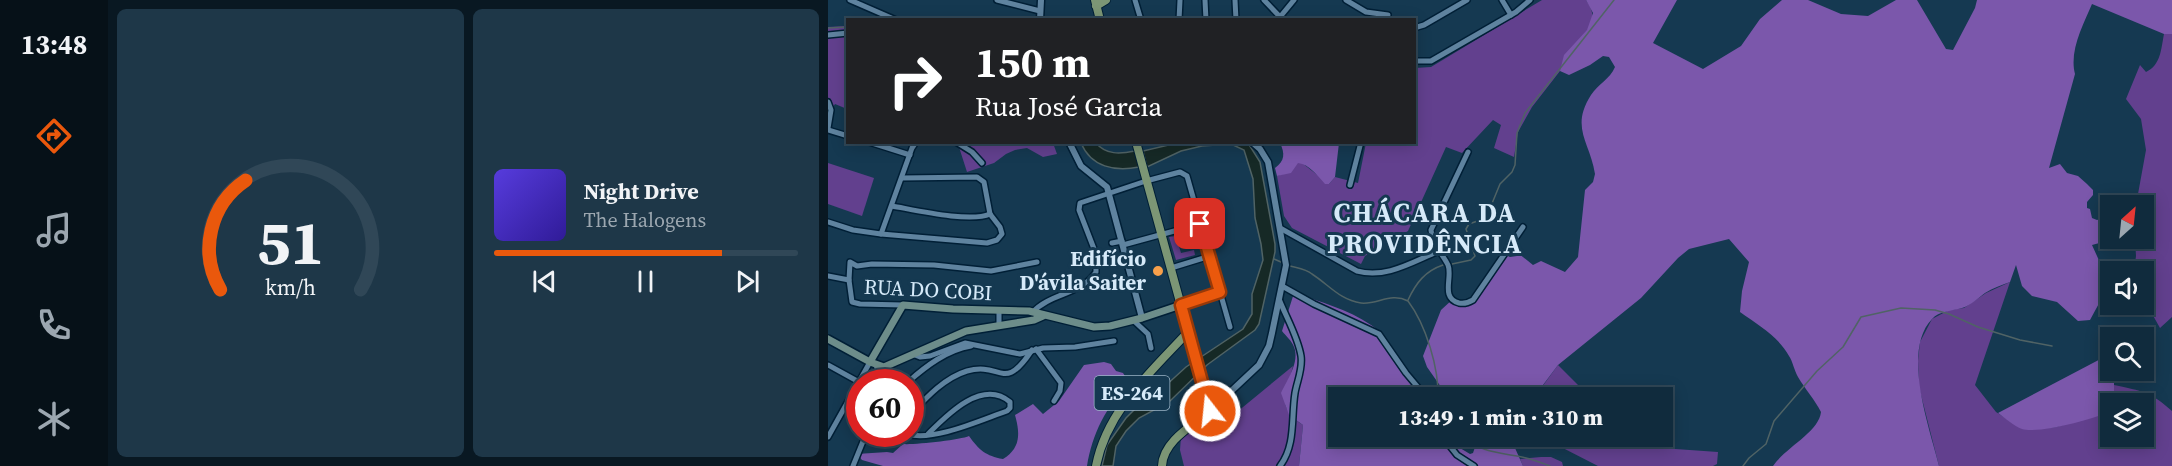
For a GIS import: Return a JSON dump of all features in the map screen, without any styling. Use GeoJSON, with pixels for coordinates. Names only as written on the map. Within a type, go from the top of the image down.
{"type":"FeatureCollection","features":[{"type":"Feature","properties":{"kind":"main road"},"geometry":{"type":"LineString","coordinates":[[1099,18],[1095,3],[1106,0]]}},
{"type":"Feature","properties":{"kind":"main road","name":"ES-264"},"geometry":{"type":"LineString","coordinates":[[1137,147],[1210,411],[1179,435],[1168,447],[1162,466]]}},
{"type":"Feature","properties":{"kind":"main road"},"geometry":{"type":"LineString","coordinates":[[873,363],[903,305]]}},
{"type":"Feature","properties":{"kind":"main road","name":"RUA DO COBI"},"geometry":{"type":"LineString","coordinates":[[903,305],[1033,312],[1094,327],[1110,326],[1142,318],[1181,305]]}},
{"type":"Feature","properties":{"kind":"main road"},"geometry":{"type":"LineString","coordinates":[[828,339],[873,363],[886,367],[966,331],[1035,320],[1043,316]]}},
{"type":"Feature","properties":{"kind":"main road","name":"ES-264"},"geometry":{"type":"LineString","coordinates":[[1096,466],[1108,430],[1120,408],[1188,332]]}},
{"type":"Feature","properties":{"kind":"street"},"geometry":{"type":"LineString","coordinates":[[850,0],[891,18]]}},
{"type":"Feature","properties":{"kind":"street"},"geometry":{"type":"LineString","coordinates":[[997,0],[1040,11]]}},
{"type":"Feature","properties":{"kind":"street"},"geometry":{"type":"LineString","coordinates":[[1040,18],[1041,0]]}},
{"type":"Feature","properties":{"kind":"street"},"geometry":{"type":"LineString","coordinates":[[1135,0],[1140,18]]}},
{"type":"Feature","properties":{"kind":"street"},"geometry":{"type":"LineString","coordinates":[[1179,18],[1180,0]]}},
{"type":"Feature","properties":{"kind":"street"},"geometry":{"type":"LineString","coordinates":[[1205,0],[1206,18]]}},
{"type":"Feature","properties":{"kind":"street"},"geometry":{"type":"LineString","coordinates":[[1235,0],[1236,18]]}},
{"type":"Feature","properties":{"kind":"street"},"geometry":{"type":"LineString","coordinates":[[1264,0],[1281,18],[1294,0]]}},
{"type":"Feature","properties":{"kind":"street"},"geometry":{"type":"LineString","coordinates":[[1346,0],[1366,12],[1388,15]]}},
{"type":"Feature","properties":{"kind":"street"},"geometry":{"type":"LineString","coordinates":[[1416,27],[1425,25],[1467,0]]}},
{"type":"Feature","properties":{"kind":"street"},"geometry":{"type":"LineString","coordinates":[[1502,0],[1511,15]]}},
{"type":"Feature","properties":{"kind":"street"},"geometry":{"type":"LineString","coordinates":[[1416,61],[1431,61],[1511,15],[1530,0]]}},
{"type":"Feature","properties":{"kind":"street"},"geometry":{"type":"LineString","coordinates":[[828,35],[846,33]]}},
{"type":"Feature","properties":{"kind":"street"},"geometry":{"type":"LineString","coordinates":[[828,102],[831,107],[828,129],[846,135]]}},
{"type":"Feature","properties":{"kind":"street"},"geometry":{"type":"LineString","coordinates":[[875,144],[910,155]]}},
{"type":"Feature","properties":{"kind":"street"},"geometry":{"type":"LineString","coordinates":[[881,234],[915,144]]}},
{"type":"Feature","properties":{"kind":"street"},"geometry":{"type":"LineString","coordinates":[[959,144],[972,152],[982,163]]}},
{"type":"Feature","properties":{"kind":"street"},"geometry":{"type":"LineString","coordinates":[[1070,144],[1080,166],[1103,183],[1109,193],[1142,318]]}},
{"type":"Feature","properties":{"kind":"street"},"geometry":{"type":"LineString","coordinates":[[1210,411],[1259,365],[1269,346],[1286,265],[1268,162],[1260,149],[1254,144]]}},
{"type":"Feature","properties":{"kind":"street"},"geometry":{"type":"LineString","coordinates":[[1350,185],[1360,144]]}},
{"type":"Feature","properties":{"kind":"street"},"geometry":{"type":"LineString","coordinates":[[1468,152],[1432,225],[1431,235],[1449,269],[1448,295],[1455,302],[1469,303],[1473,300],[1523,227]]}},
{"type":"Feature","properties":{"kind":"street"},"geometry":{"type":"LineString","coordinates":[[1033,312],[1040,305],[1084,285],[1095,272],[1095,254],[1079,210],[1081,203],[1145,177],[1180,172],[1186,176],[1230,327]]}},
{"type":"Feature","properties":{"kind":"street"},"geometry":{"type":"LineString","coordinates":[[828,222],[853,230],[881,234],[987,243],[997,240],[1002,234],[1000,227],[990,214],[984,182],[975,177],[903,178]]}},
{"type":"Feature","properties":{"kind":"street"},"geometry":{"type":"LineString","coordinates":[[892,206],[960,216],[980,217],[990,214]]}},
{"type":"Feature","properties":{"kind":"street"},"geometry":{"type":"LineString","coordinates":[[1112,243],[1122,243],[1200,224]]}},
{"type":"Feature","properties":{"kind":"street"},"geometry":{"type":"LineString","coordinates":[[1280,228],[1347,266],[1368,274],[1392,271],[1439,251]]}},
{"type":"Feature","properties":{"kind":"street"},"geometry":{"type":"LineString","coordinates":[[1171,268],[1210,256]]}},
{"type":"Feature","properties":{"kind":"street","name":"RUA DO COBI"},"geometry":{"type":"LineString","coordinates":[[903,305],[854,303],[850,299],[850,262],[857,266],[872,264],[934,265],[991,271],[1037,262]]}},
{"type":"Feature","properties":{"kind":"street"},"geometry":{"type":"LineString","coordinates":[[828,276],[849,280]]}},
{"type":"Feature","properties":{"kind":"street"},"geometry":{"type":"LineString","coordinates":[[1282,286],[1314,304],[1379,334],[1418,387]]}},
{"type":"Feature","properties":{"kind":"street"},"geometry":{"type":"LineString","coordinates":[[1181,305],[1220,292]]}},
{"type":"Feature","properties":{"kind":"street"},"geometry":{"type":"LineString","coordinates":[[1279,298],[1300,350],[1301,365],[1295,393],[1291,439],[1280,466]]}},
{"type":"Feature","properties":{"kind":"street"},"geometry":{"type":"LineString","coordinates":[[999,311],[999,326]]}},
{"type":"Feature","properties":{"kind":"street"},"geometry":{"type":"LineString","coordinates":[[1133,320],[1148,334],[1151,348]]}},
{"type":"Feature","properties":{"kind":"street"},"geometry":{"type":"LineString","coordinates":[[915,355],[925,357],[962,344],[1011,353],[1114,341]]}},
{"type":"Feature","properties":{"kind":"street"},"geometry":{"type":"LineString","coordinates":[[924,369],[940,358],[973,346]]}},
{"type":"Feature","properties":{"kind":"street"},"geometry":{"type":"LineString","coordinates":[[1034,350],[1061,383],[1060,391],[1054,401]]}},
{"type":"Feature","properties":{"kind":"street"},"geometry":{"type":"LineString","coordinates":[[924,401],[942,384],[958,375],[975,370],[1011,373],[1020,368],[1034,350]]}},
{"type":"Feature","properties":{"kind":"street"},"geometry":{"type":"LineString","coordinates":[[869,369],[873,363],[877,369]]}},
{"type":"Feature","properties":{"kind":"street"},"geometry":{"type":"LineString","coordinates":[[828,365],[846,375]]}},
{"type":"Feature","properties":{"kind":"street"},"geometry":{"type":"LineString","coordinates":[[924,434],[928,434],[959,429],[1007,411],[1011,405],[1004,398],[992,395],[974,398],[956,408],[928,434]]}},
{"type":"Feature","properties":{"kind":"street"},"geometry":{"type":"LineString","coordinates":[[828,437],[846,405]]}},
{"type":"Feature","properties":{"kind":"street"},"geometry":{"type":"LineString","coordinates":[[853,466],[861,447]]}},
{"type":"Feature","properties":{"kind":"street"},"geometry":{"type":"LineString","coordinates":[[1449,447],[1474,466]]}},
{"type":"Feature","properties":{"kind":"shaded area"},"geometry":{"type":"Polygon","coordinates":[[[1542,0],[1586,0],[1590,6],[1591,25],[1532,107],[1518,132],[1514,157],[1494,148],[1501,125],[1493,120],[1462,153],[1446,147],[1408,231],[1365,256],[1361,264],[1292,228],[1284,216],[1277,176],[1291,170],[1297,163],[1302,163],[1329,184],[1335,177],[1358,183],[1366,144],[1416,144],[1416,68],[1431,67],[1542,0]]]}},
{"type":"Feature","properties":{"kind":"shaded area"},"geometry":{"type":"Polygon","coordinates":[[[1586,0],[1677,0],[1653,43],[1703,69],[1741,46],[1760,19],[1782,0],[1808,0],[1841,14],[1868,16],[1896,0],[1917,0],[1946,49],[1953,50],[1977,0],[2172,0],[2172,34],[2164,34],[2092,4],[2075,47],[2075,74],[2049,168],[2060,164],[2067,173],[2078,176],[2093,190],[2093,195],[2087,202],[2087,208],[2090,209],[2092,218],[2100,219],[2100,243],[2092,245],[2100,263],[2100,302],[2090,320],[2078,321],[2057,302],[2032,296],[2022,286],[2016,265],[2010,282],[1988,291],[1965,307],[1935,316],[1923,333],[1918,370],[1920,391],[1939,466],[1773,466],[1808,433],[1819,419],[1821,412],[1798,377],[1784,349],[1767,331],[1740,312],[1749,262],[1729,239],[1689,249],[1641,298],[1558,365],[1542,387],[1441,387],[1427,367],[1423,356],[1441,310],[1453,299],[1462,301],[1473,298],[1503,254],[1510,257],[1517,256],[1518,253],[1533,265],[1541,261],[1565,272],[1578,257],[1585,190],[1593,182],[1595,174],[1583,135],[1582,117],[1591,95],[1615,67],[1609,57],[1603,56],[1569,75],[1560,71],[1564,55],[1587,30],[1593,13],[1586,0]]]}},
{"type":"Feature","properties":{"kind":"shaded area"},"geometry":{"type":"Polygon","coordinates":[[[846,26],[846,109],[835,104],[828,115],[828,27],[846,26]]]}},
{"type":"Feature","properties":{"kind":"shaded area"},"geometry":{"type":"Polygon","coordinates":[[[2164,34],[2172,34],[2172,317],[2160,328],[2153,315],[2154,261],[2135,261],[2136,249],[2154,249],[2154,195],[2138,195],[2146,150],[2141,119],[2126,99],[2140,65],[2146,72],[2151,69],[2161,51],[2164,34]]]}},
{"type":"Feature","properties":{"kind":"shaded area"},"geometry":{"type":"Polygon","coordinates":[[[958,144],[1053,144],[1057,154],[1043,157],[1027,148],[1015,150],[994,163],[967,172],[958,144]]]}},
{"type":"Feature","properties":{"kind":"shaded area"},"geometry":{"type":"Polygon","coordinates":[[[1082,144],[1097,144],[1104,150],[1114,153],[1135,151],[1139,167],[1121,169],[1105,166],[1091,158],[1082,144]]]}},
{"type":"Feature","properties":{"kind":"shaded area"},"geometry":{"type":"Polygon","coordinates":[[[1173,144],[1231,144],[1202,146],[1181,151],[1147,167],[1143,151],[1173,144]]]}},
{"type":"Feature","properties":{"kind":"shaded area"},"geometry":{"type":"Polygon","coordinates":[[[1231,144],[1249,144],[1260,162],[1275,244],[1259,324],[1255,330],[1207,365],[1169,402],[1139,418],[1116,446],[1113,466],[1102,466],[1107,445],[1126,418],[1186,367],[1243,329],[1252,314],[1252,294],[1263,260],[1255,218],[1253,179],[1244,150],[1231,144]]]}},
{"type":"Feature","properties":{"kind":"shaded area"},"geometry":{"type":"Polygon","coordinates":[[[1280,144],[1339,144],[1335,177],[1329,184],[1325,184],[1310,168],[1298,163],[1291,173],[1277,176],[1275,168],[1281,163],[1283,150],[1280,144]]]}},
{"type":"Feature","properties":{"kind":"shaded area"},"geometry":{"type":"Polygon","coordinates":[[[828,163],[874,178],[862,216],[828,204],[828,163]]]}},
{"type":"Feature","properties":{"kind":"shaded area"},"geometry":{"type":"Polygon","coordinates":[[[1176,236],[1181,253],[1194,250],[1195,255],[1176,260],[1169,237],[1176,236]]]}},
{"type":"Feature","properties":{"kind":"shaded area"},"geometry":{"type":"Polygon","coordinates":[[[2010,282],[1975,385],[1996,412],[2021,428],[2034,429],[2056,427],[2100,415],[2100,447],[2154,447],[2154,397],[2172,411],[2172,466],[1939,466],[1919,387],[1920,342],[1932,319],[1949,310],[1964,308],[1986,293],[2010,282]]]}},
{"type":"Feature","properties":{"kind":"shaded area"},"geometry":{"type":"Polygon","coordinates":[[[1294,293],[1343,310],[1378,330],[1414,380],[1422,387],[1328,387],[1328,447],[1458,447],[1470,454],[1473,453],[1475,447],[1515,447],[1523,466],[1299,466],[1303,425],[1289,415],[1281,393],[1292,371],[1295,353],[1293,345],[1282,331],[1294,293]]]}},
{"type":"Feature","properties":{"kind":"shaded area"},"geometry":{"type":"Polygon","coordinates":[[[2100,359],[2100,381],[2114,381],[2114,393],[2100,393],[2100,415],[2066,425],[2022,429],[1998,413],[2100,359]]]}},
{"type":"Feature","properties":{"kind":"shaded area"},"geometry":{"type":"Polygon","coordinates":[[[1104,362],[1111,364],[1116,371],[1123,373],[1130,384],[1121,392],[1101,421],[1092,443],[1087,466],[883,466],[862,460],[857,454],[893,453],[900,447],[924,447],[924,443],[969,436],[983,452],[1003,459],[1013,450],[1018,440],[1015,415],[1033,404],[1043,414],[1059,401],[1084,365],[1104,362]]]}},
{"type":"Feature","properties":{"kind":"shaded area"},"geometry":{"type":"Polygon","coordinates":[[[1558,365],[1580,387],[1542,387],[1558,365]]]}},
{"type":"Feature","properties":{"kind":"shaded area"},"geometry":{"type":"Polygon","coordinates":[[[1293,366],[1285,398],[1288,411],[1303,425],[1299,466],[1184,466],[1180,450],[1181,436],[1193,426],[1204,439],[1293,366]]]}},
{"type":"Feature","properties":{"kind":"shaded area"},"geometry":{"type":"Polygon","coordinates":[[[2114,385],[2144,393],[2114,393],[2114,385]]]}},
{"type":"Feature","properties":{"kind":"shaded area"},"geometry":{"type":"Polygon","coordinates":[[[1561,447],[1647,447],[1718,452],[1717,464],[1713,466],[1598,466],[1561,447]]]}},
{"type":"Feature","properties":{"kind":"shaded area"},"geometry":{"type":"Polygon","coordinates":[[[1551,457],[1562,462],[1563,466],[1523,466],[1520,459],[1551,457]]]}},
{"type":"Feature","properties":{"kind":"waterway"},"geometry":{"type":"LineString","coordinates":[[1452,264],[1471,260],[1475,256],[1466,229],[1469,224],[1486,218],[1500,184],[1512,172],[1515,165],[1517,133],[1525,113],[1614,0]]}},
{"type":"Feature","properties":{"kind":"waterway"},"geometry":{"type":"LineString","coordinates":[[828,28],[846,27]]}},
{"type":"Feature","properties":{"kind":"waterway"},"geometry":{"type":"LineString","coordinates":[[1274,259],[1281,262]]}},
{"type":"Feature","properties":{"kind":"waterway"},"geometry":{"type":"LineString","coordinates":[[1408,300],[1422,278],[1443,265]]}},
{"type":"Feature","properties":{"kind":"waterway"},"geometry":{"type":"LineString","coordinates":[[1290,266],[1310,272],[1347,299],[1361,303],[1390,298],[1408,301],[1426,334],[1434,360],[1438,387]]}},
{"type":"Feature","properties":{"kind":"waterway"},"geometry":{"type":"LineString","coordinates":[[1743,466],[1766,444],[1774,421],[1817,371],[1843,347],[1861,317],[1901,308],[1935,310],[2020,340],[2052,346]]}},
{"type":"Feature","properties":{"kind":"waterway"},"geometry":{"type":"LineString","coordinates":[[1479,447],[1550,466]]}},
{"type":"Feature","properties":{"kind":"place","name":"Edifício D'ávila Saiter"},"geometry":{"type":"Point","coordinates":[1158,271]}},
{"type":"Feature","properties":{"kind":"district","name":"CHÁCARA DA PROVIDÊNCIA"},"geometry":{"type":"Point","coordinates":[1425,228]}},
{"type":"Feature","properties":{"kind":"route"},"geometry":{"type":"LineString","coordinates":[[1200,224],[1220,292],[1181,305],[1210,411]]}}]}
